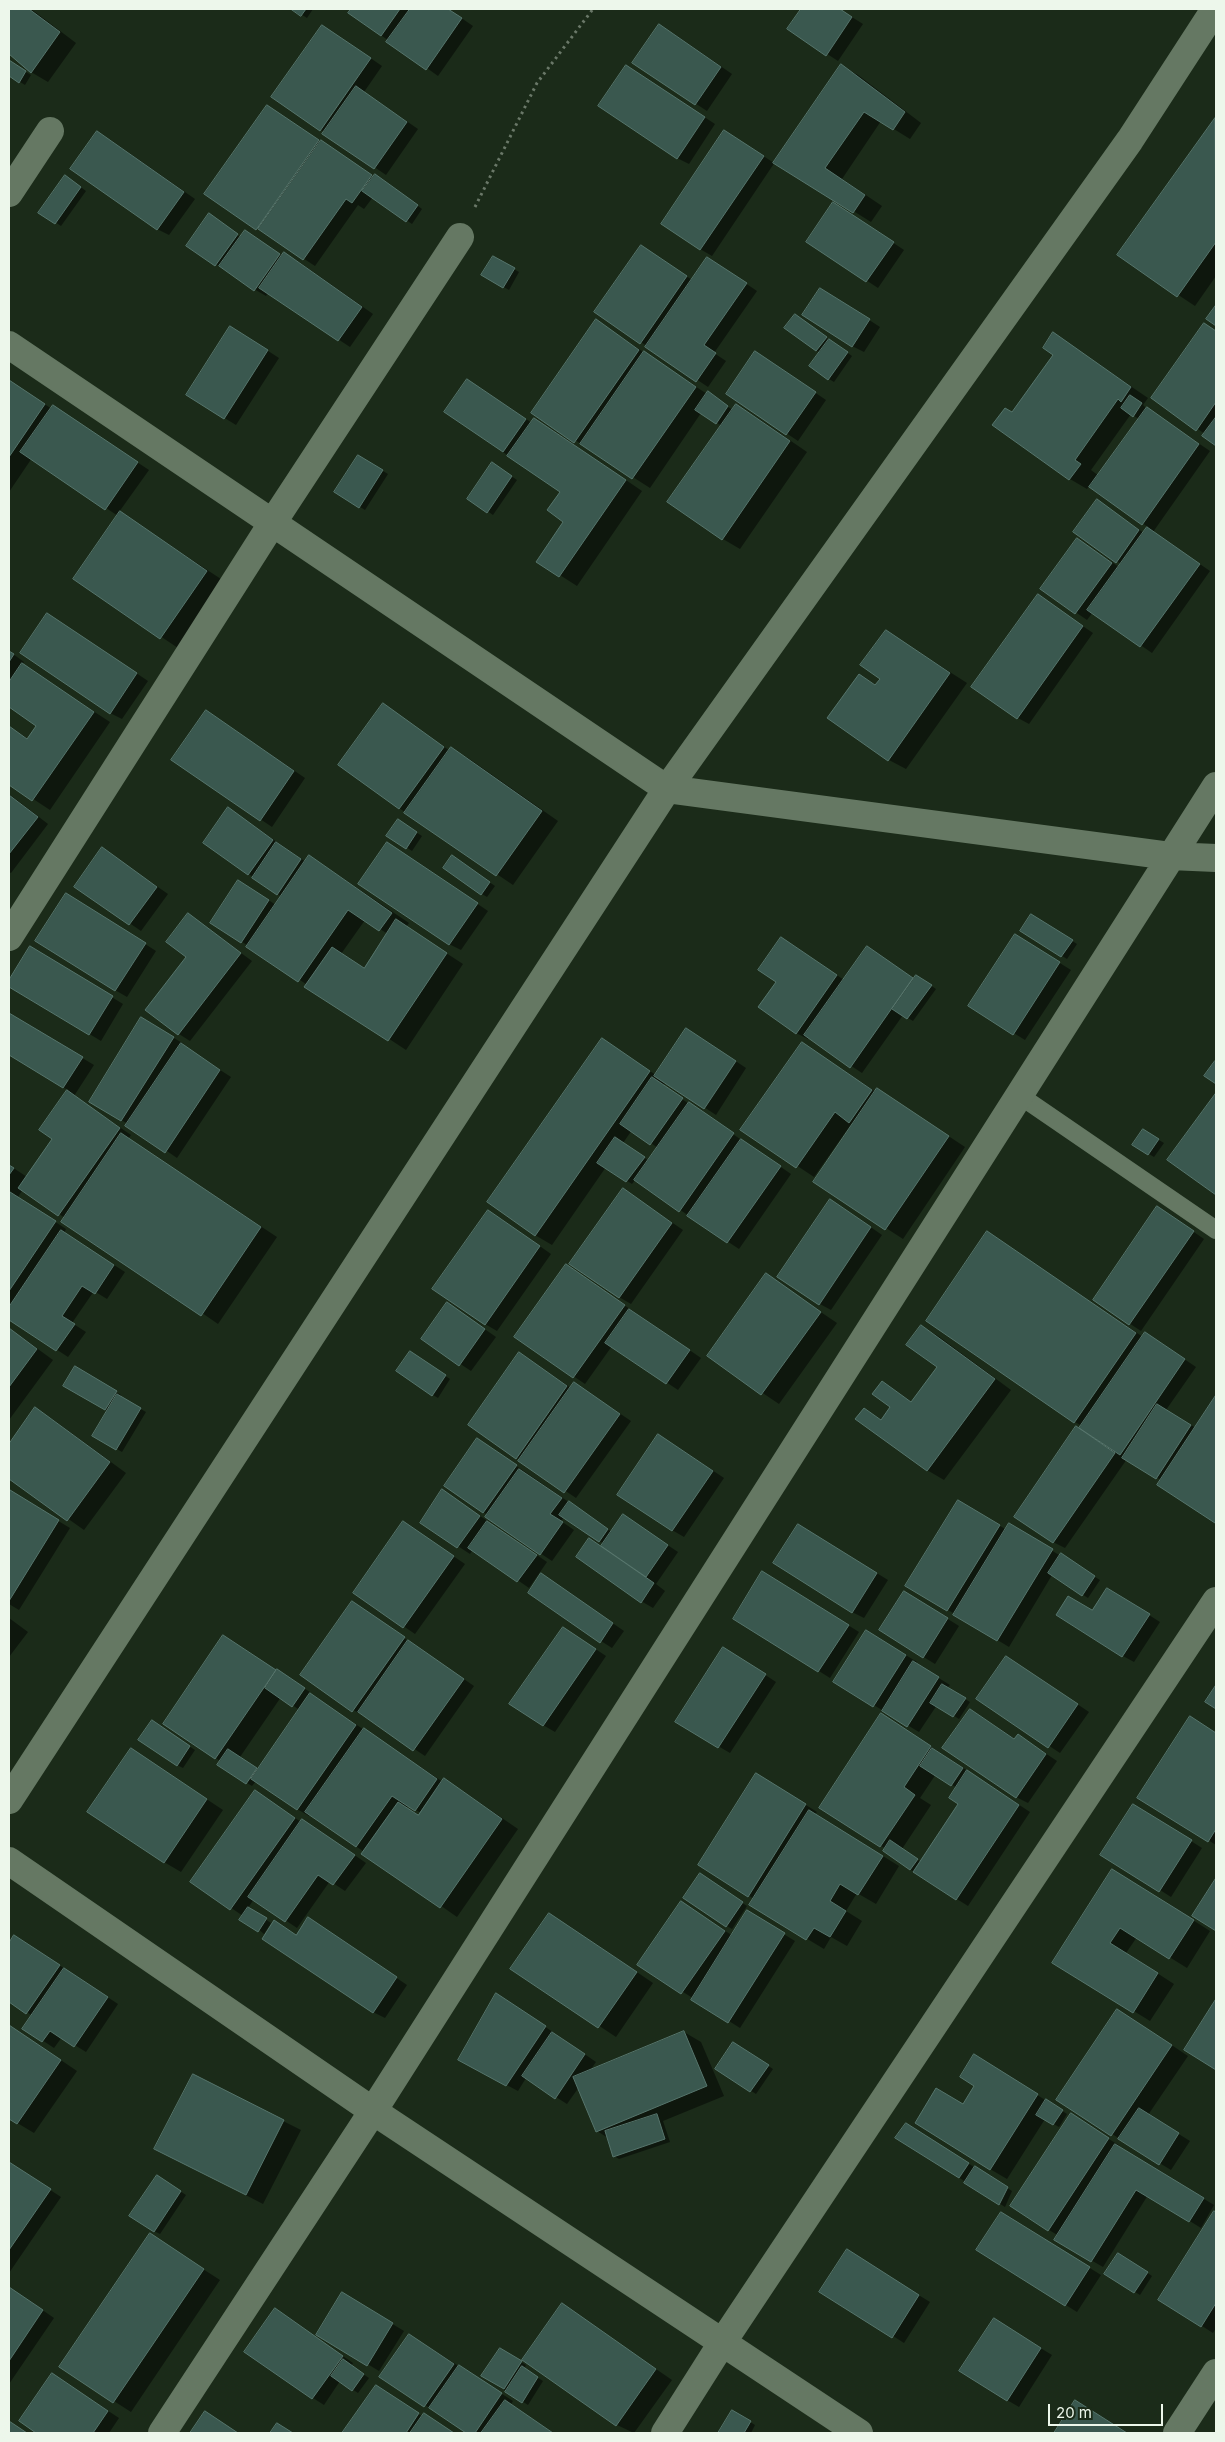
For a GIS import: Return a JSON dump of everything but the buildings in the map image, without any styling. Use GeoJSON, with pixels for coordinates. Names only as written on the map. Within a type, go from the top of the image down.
{"type":"FeatureCollection","features":[{"type":"Feature","properties":{"kind":"street"},"geometry":{"type":"LineString","coordinates":[[9,1800],[667,790],[1130,140],[1215,9]]}},
{"type":"Feature","properties":{"kind":"street"},"geometry":{"type":"LineString","coordinates":[[9,193],[50,131]]}},
{"type":"Feature","properties":{"kind":"street"},"geometry":{"type":"LineString","coordinates":[[9,937],[273,522],[460,237]]}},
{"type":"Feature","properties":{"kind":"street"},"geometry":{"type":"LineString","coordinates":[[9,346],[273,522],[667,790],[1170,856],[1216,858]]}},
{"type":"Feature","properties":{"kind":"street"},"geometry":{"type":"LineString","coordinates":[[162,2433],[373,2111],[1216,786]]}},
{"type":"Feature","properties":{"kind":"street"},"geometry":{"type":"LineString","coordinates":[[665,2433],[722,2344],[1216,1601]]}},
{"type":"Feature","properties":{"kind":"street"},"geometry":{"type":"LineString","coordinates":[[9,1861],[373,2111],[859,2433]]}},
{"type":"Feature","properties":{"kind":"street"},"geometry":{"type":"LineString","coordinates":[[1177,2433],[1216,2373]]}},
{"type":"Feature","properties":{"kind":"lane"},"geometry":{"type":"LineString","coordinates":[[1019,1095],[1216,1230]]}},
{"type":"Feature","properties":{"kind":"path"},"geometry":{"type":"LineString","coordinates":[[460,237],[537,83],[593,9]]}}]}
